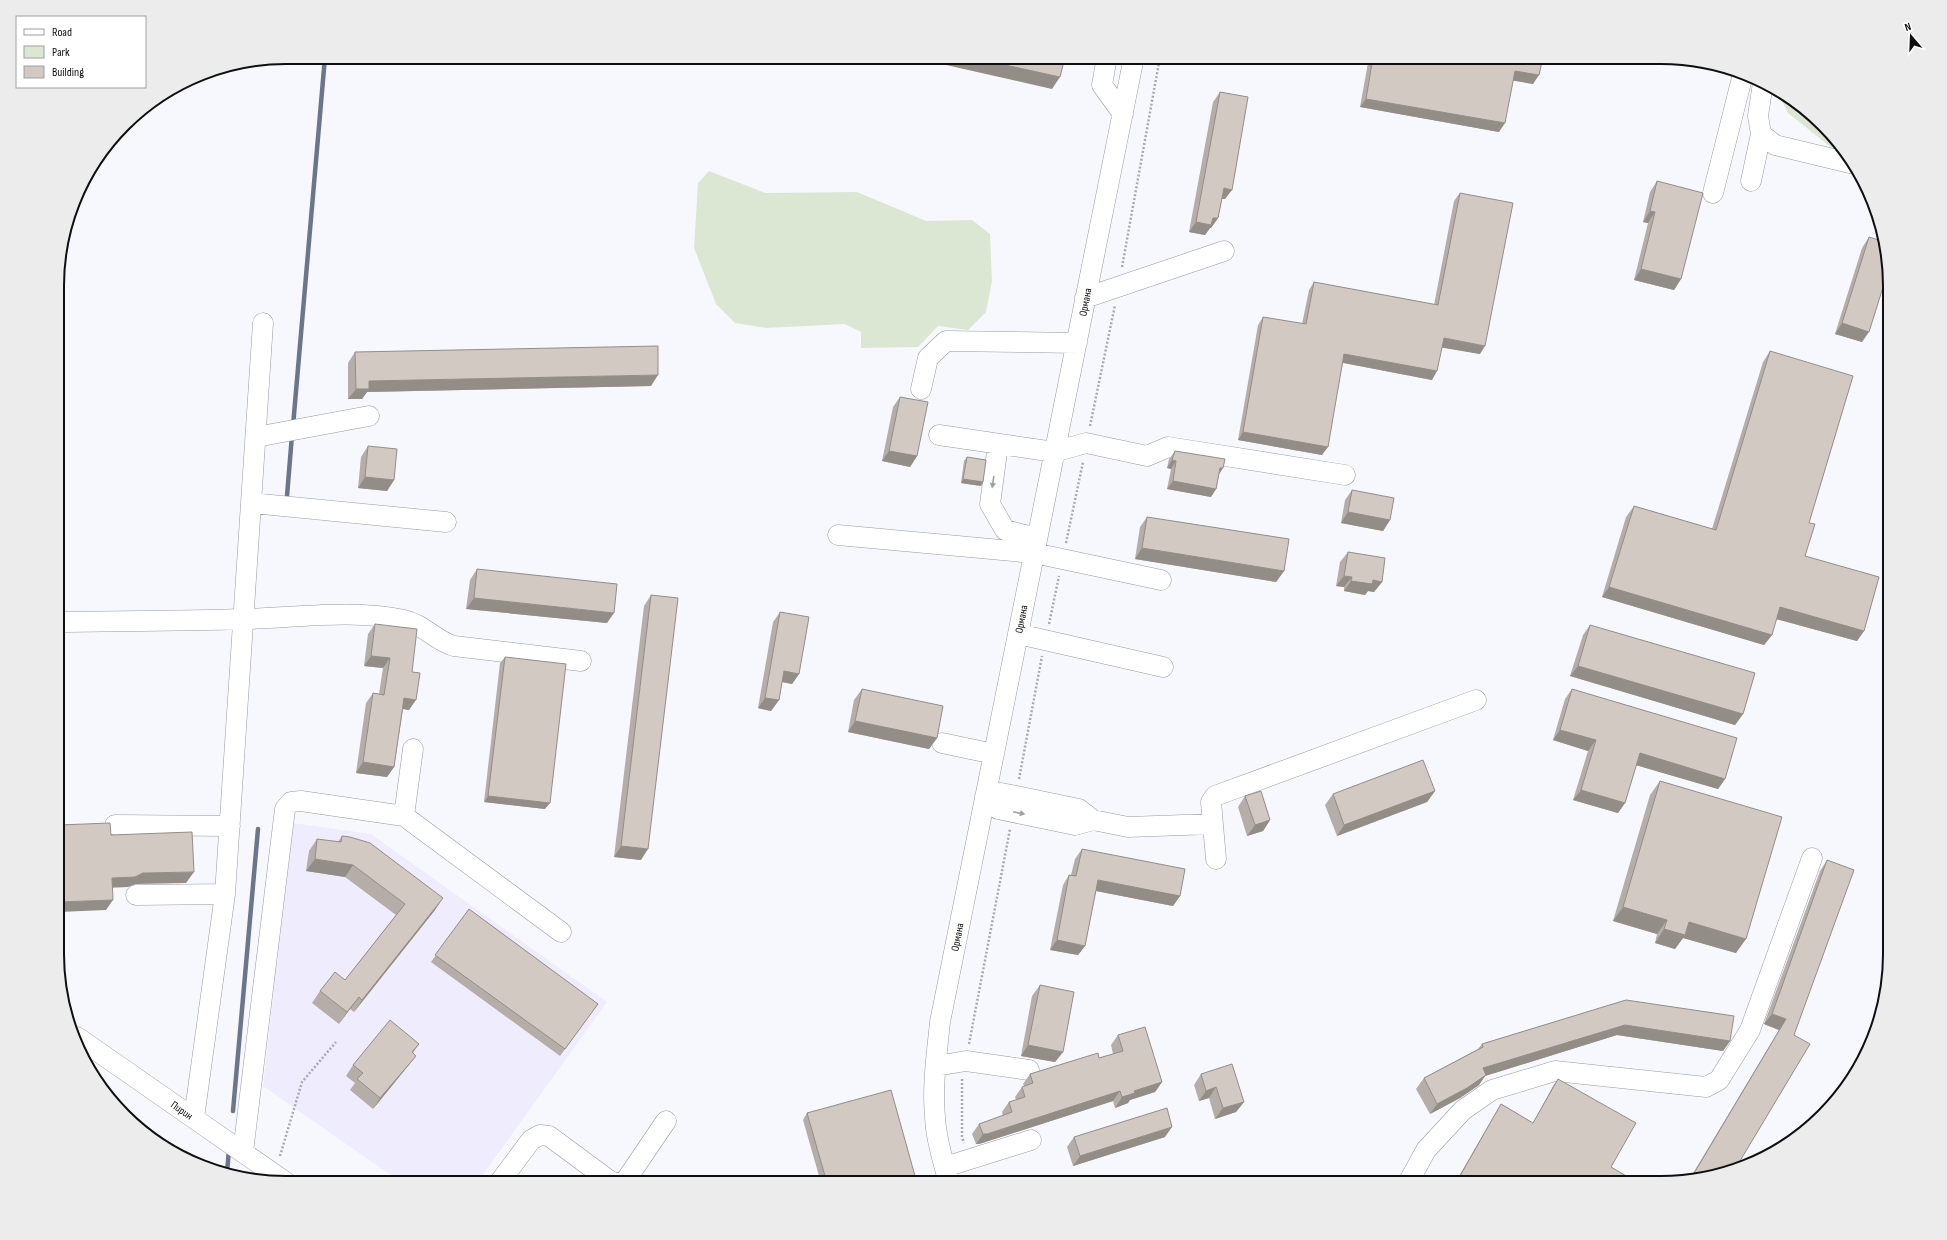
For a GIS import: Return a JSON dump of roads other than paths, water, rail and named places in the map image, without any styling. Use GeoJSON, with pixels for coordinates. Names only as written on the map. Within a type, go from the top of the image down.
{"type":"FeatureCollection","features":[{"type":"Feature","properties":{"kind":"street"},"geometry":{"type":"LineString","coordinates":[[1106,64],[1102,85],[1123,114]]}},
{"type":"Feature","properties":{"kind":"street","name":"Ормана"},"geometry":{"type":"LineString","coordinates":[[947,1175],[935,1118],[936,1066],[940,1022],[984,797],[994,754],[1133,64]]}},
{"type":"Feature","properties":{"kind":"street"},"geometry":{"type":"LineString","coordinates":[[1713,193],[1742,79]]}},
{"type":"Feature","properties":{"kind":"street"},"geometry":{"type":"LineString","coordinates":[[1751,181],[1761,134],[1758,116],[1762,89]]}},
{"type":"Feature","properties":{"kind":"street"},"geometry":{"type":"LineString","coordinates":[[1761,134],[1776,146],[1845,162]]}},
{"type":"Feature","properties":{"kind":"street"},"geometry":{"type":"LineString","coordinates":[[1086,298],[1224,251]]}},
{"type":"Feature","properties":{"kind":"street"},"geometry":{"type":"LineString","coordinates":[[194,1118],[226,894],[263,323]]}},
{"type":"Feature","properties":{"kind":"street"},"geometry":{"type":"LineString","coordinates":[[921,390],[928,358],[946,341],[1076,343]]}},
{"type":"Feature","properties":{"kind":"street"},"geometry":{"type":"LineString","coordinates":[[256,437],[369,416]]}},
{"type":"Feature","properties":{"kind":"street"},"geometry":{"type":"LineString","coordinates":[[939,434],[1054,452],[1086,443],[1147,456],[1168,447],[1344,475]]}},
{"type":"Feature","properties":{"kind":"street"},"geometry":{"type":"LineString","coordinates":[[998,444],[990,504],[1005,530],[1036,545],[1161,580]]}},
{"type":"Feature","properties":{"kind":"street"},"geometry":{"type":"LineString","coordinates":[[251,503],[446,522]]}},
{"type":"Feature","properties":{"kind":"street"},"geometry":{"type":"LineString","coordinates":[[838,535],[1036,545]]}},
{"type":"Feature","properties":{"kind":"street"},"geometry":{"type":"LineString","coordinates":[[64,622],[244,619],[352,614],[404,620],[414,623],[443,643],[454,646],[581,661]]}},
{"type":"Feature","properties":{"kind":"street"},"geometry":{"type":"LineString","coordinates":[[1018,634],[1163,667]]}},
{"type":"Feature","properties":{"kind":"street"},"geometry":{"type":"LineString","coordinates":[[1216,859],[1211,802],[1215,796],[1476,700]]}},
{"type":"Feature","properties":{"kind":"street"},"geometry":{"type":"LineString","coordinates":[[942,743],[994,754]]}},
{"type":"Feature","properties":{"kind":"street"},"geometry":{"type":"LineString","coordinates":[[404,816],[413,749]]}},
{"type":"Feature","properties":{"kind":"street"},"geometry":{"type":"LineString","coordinates":[[984,797],[1001,793],[1071,807],[1079,809],[1093,820]]}},
{"type":"Feature","properties":{"kind":"street"},"geometry":{"type":"LineString","coordinates":[[984,797],[998,809],[1075,825],[1093,820],[1128,826],[1212,824]]}},
{"type":"Feature","properties":{"kind":"street"},"geometry":{"type":"LineString","coordinates":[[243,1152],[285,809],[291,802],[301,800],[404,816],[561,932]]}},
{"type":"Feature","properties":{"kind":"street"},"geometry":{"type":"LineString","coordinates":[[115,825],[230,826]]}},
{"type":"Feature","properties":{"kind":"street"},"geometry":{"type":"LineString","coordinates":[[1412,1176],[1426,1150],[1463,1110],[1492,1090],[1555,1071],[1706,1087],[1719,1080],[1750,1030],[1812,858]]}},
{"type":"Feature","properties":{"kind":"street"},"geometry":{"type":"LineString","coordinates":[[136,895],[226,894]]}},
{"type":"Feature","properties":{"kind":"street","name":"Пирин"},"geometry":{"type":"LineString","coordinates":[[82,1040],[277,1176]]}},
{"type":"Feature","properties":{"kind":"street"},"geometry":{"type":"LineString","coordinates":[[936,1066],[966,1061],[1028,1070]]}},
{"type":"Feature","properties":{"kind":"street"},"geometry":{"type":"LineString","coordinates":[[629,1176],[666,1121]]}},
{"type":"Feature","properties":{"kind":"street"},"geometry":{"type":"LineString","coordinates":[[504,1176],[531,1140],[540,1135],[549,1136],[603,1176]]}},
{"type":"Feature","properties":{"kind":"street"},"geometry":{"type":"LineString","coordinates":[[947,1175],[1031,1140]]}},
{"type":"Feature","properties":{"kind":"waterway"},"geometry":{"type":"LineString","coordinates":[[293,426],[324,64]]}},
{"type":"Feature","properties":{"kind":"waterway"},"geometry":{"type":"LineString","coordinates":[[287,496],[292,435]]}},
{"type":"Feature","properties":{"kind":"waterway"},"geometry":{"type":"LineString","coordinates":[[233,1111],[258,829]]}},
{"type":"Feature","properties":{"kind":"waterway"},"geometry":{"type":"LineString","coordinates":[[227,1168],[229,1149]]}}]}
